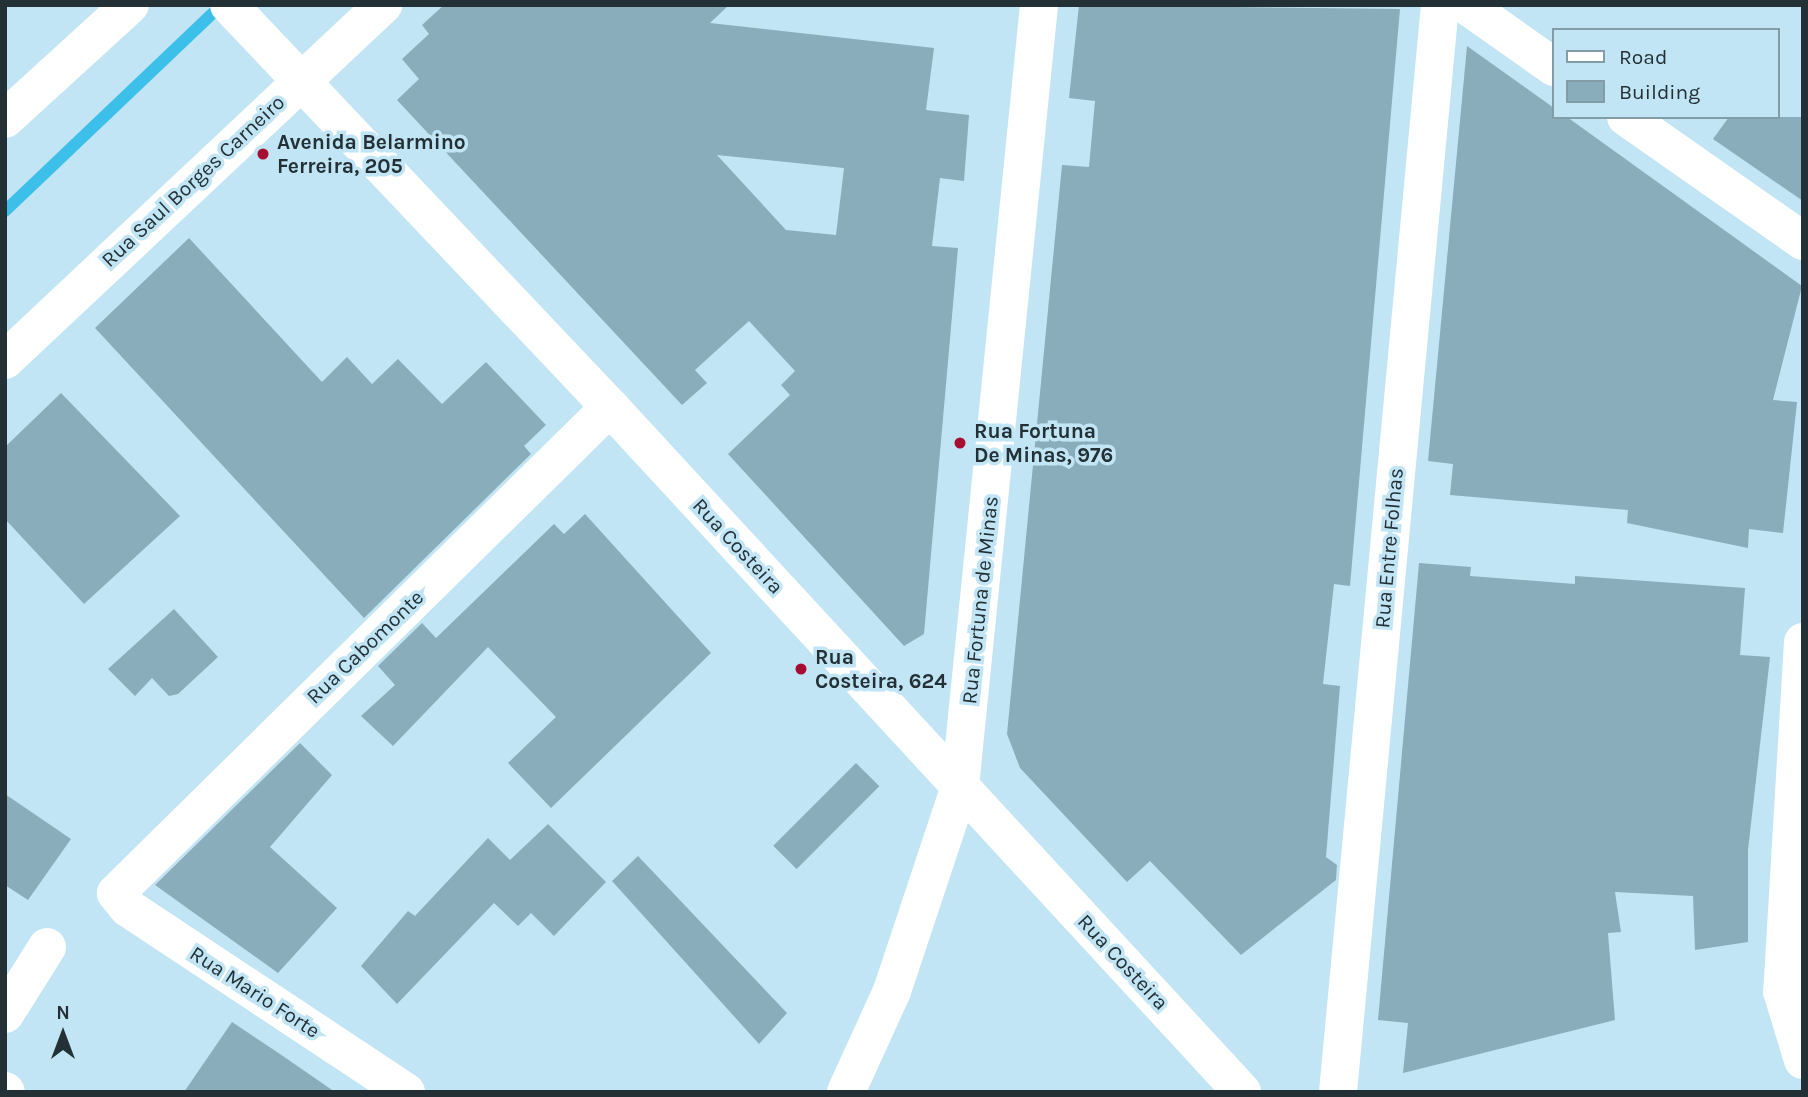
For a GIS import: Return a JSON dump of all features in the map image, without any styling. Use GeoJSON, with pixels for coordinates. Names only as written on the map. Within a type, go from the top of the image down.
{"type":"FeatureCollection","features":[{"type":"Feature","properties":{"kind":"street"},"geometry":{"type":"LineString","coordinates":[[5,119],[130,5]]}},
{"type":"Feature","properties":{"kind":"street","name":"Rua Costeira"},"geometry":{"type":"LineString","coordinates":[[229,5],[610,407],[1242,1092]]}},
{"type":"Feature","properties":{"kind":"street","name":"Rua Saul Borges Carneiro"},"geometry":{"type":"LineString","coordinates":[[5,360],[301,79],[383,5]]}},
{"type":"Feature","properties":{"kind":"street","name":"Rua Fortuna de Minas"},"geometry":{"type":"LineString","coordinates":[[846,1092],[892,991],[960,786],[1039,5]]}},
{"type":"Feature","properties":{"kind":"street","name":"Rua Entre Folhas"},"geometry":{"type":"LineString","coordinates":[[1338,1092],[1440,5]]}},
{"type":"Feature","properties":{"kind":"street"},"geometry":{"type":"LineString","coordinates":[[1466,5],[1552,66]]}},
{"type":"Feature","properties":{"kind":"street"},"geometry":{"type":"LineString","coordinates":[[1629,119],[1803,241]]}},
{"type":"Feature","properties":{"kind":"street","name":"Rua Cabomonte"},"geometry":{"type":"LineString","coordinates":[[119,885],[610,407]]}},
{"type":"Feature","properties":{"kind":"street"},"geometry":{"type":"LineString","coordinates":[[1803,642],[1782,991],[1803,1060]]}},
{"type":"Feature","properties":{"kind":"street","name":"Rua Mario Forte"},"geometry":{"type":"LineString","coordinates":[[119,885],[118,899],[128,908],[406,1092]]}},
{"type":"Feature","properties":{"kind":"street"},"geometry":{"type":"LineString","coordinates":[[5,1014],[47,947]]}},
{"type":"Feature","properties":{"kind":"building"},"geometry":{"type":"Polygon","coordinates":[[[444,5],[729,5],[710,23],[934,48],[926,110],[969,115],[964,181],[940,178],[932,246],[958,248],[924,634],[904,646],[728,454],[790,395],[781,385],[795,371],[749,321],[695,370],[707,383],[682,405],[397,100],[419,79],[402,59],[429,34],[422,25],[444,5]],[[717,155],[786,230],[836,235],[844,168],[717,155]]]}},
{"type":"Feature","properties":{"kind":"building"},"geometry":{"type":"Polygon","coordinates":[[[1079,5],[1400,9],[1350,586],[1334,584],[1323,684],[1340,686],[1326,857],[1337,865],[1336,880],[1241,955],[1150,861],[1127,882],[1020,768],[1007,734],[1062,165],[1089,167],[1095,101],[1069,98],[1079,5]]]}},
{"type":"Feature","properties":{"kind":"building"},"geometry":{"type":"Polygon","coordinates":[[[1467,46],[1552,107],[1552,119],[1570,119],[1802,286],[1773,400],[1797,402],[1783,533],[1749,529],[1748,548],[1627,523],[1628,510],[1450,495],[1453,464],[1428,461],[1467,46]]]}},
{"type":"Feature","properties":{"kind":"building"},"geometry":{"type":"Polygon","coordinates":[[[1803,117],[1803,201],[1713,139],[1728,119],[1803,117]]]}},
{"type":"Feature","properties":{"kind":"building"},"geometry":{"type":"Polygon","coordinates":[[[189,238],[322,382],[347,357],[372,384],[398,359],[442,404],[486,362],[546,425],[524,446],[531,454],[364,618],[95,328],[189,238]]]}},
{"type":"Feature","properties":{"kind":"building"},"geometry":{"type":"Polygon","coordinates":[[[61,393],[180,516],[84,604],[5,519],[5,447],[61,393]]]}},
{"type":"Feature","properties":{"kind":"building"},"geometry":{"type":"Polygon","coordinates":[[[585,514],[711,653],[551,808],[508,763],[556,717],[488,647],[393,746],[361,716],[395,685],[378,666],[422,623],[436,638],[554,524],[564,534],[585,514]]]}},
{"type":"Feature","properties":{"kind":"building"},"geometry":{"type":"Polygon","coordinates":[[[1419,563],[1471,567],[1470,576],[1575,584],[1575,576],[1745,588],[1740,655],[1770,657],[1748,850],[1748,942],[1695,950],[1693,896],[1615,892],[1621,932],[1608,933],[1615,1020],[1403,1073],[1408,1023],[1378,1020],[1419,563]]]}},
{"type":"Feature","properties":{"kind":"building"},"geometry":{"type":"Polygon","coordinates":[[[174,609],[218,657],[178,694],[169,696],[152,678],[135,696],[108,669],[174,609]]]}},
{"type":"Feature","properties":{"kind":"building"},"geometry":{"type":"Polygon","coordinates":[[[300,743],[332,775],[270,847],[337,908],[278,973],[155,885],[300,743]]]}},
{"type":"Feature","properties":{"kind":"building"},"geometry":{"type":"Polygon","coordinates":[[[856,763],[879,786],[797,869],[773,846],[856,763]]]}},
{"type":"Feature","properties":{"kind":"building"},"geometry":{"type":"Polygon","coordinates":[[[5,794],[71,839],[28,900],[5,885],[5,794]]]}},
{"type":"Feature","properties":{"kind":"building"},"geometry":{"type":"Polygon","coordinates":[[[548,824],[606,882],[554,936],[531,913],[518,926],[494,903],[397,1004],[361,966],[408,911],[415,916],[488,838],[510,860],[548,824]]]}},
{"type":"Feature","properties":{"kind":"building"},"geometry":{"type":"Polygon","coordinates":[[[638,856],[787,1013],[759,1044],[612,881],[638,856]]]}},
{"type":"Feature","properties":{"kind":"building"},"geometry":{"type":"Polygon","coordinates":[[[232,1022],[277,1052],[335,1092],[184,1092],[232,1022]]]}},
{"type":"Feature","properties":{"kind":"waterway"},"geometry":{"type":"LineString","coordinates":[[5,211],[221,5]]}},
{"type":"Feature","properties":{"kind":"place","name":"Avenida Belarmino Ferreira, 205"},"geometry":{"type":"Point","coordinates":[263,154]}},
{"type":"Feature","properties":{"kind":"place","name":"Rua Fortuna De Minas, 976"},"geometry":{"type":"Point","coordinates":[960,443]}},
{"type":"Feature","properties":{"kind":"place","name":"Rua Costeira, 624"},"geometry":{"type":"Point","coordinates":[801,669]}}]}
